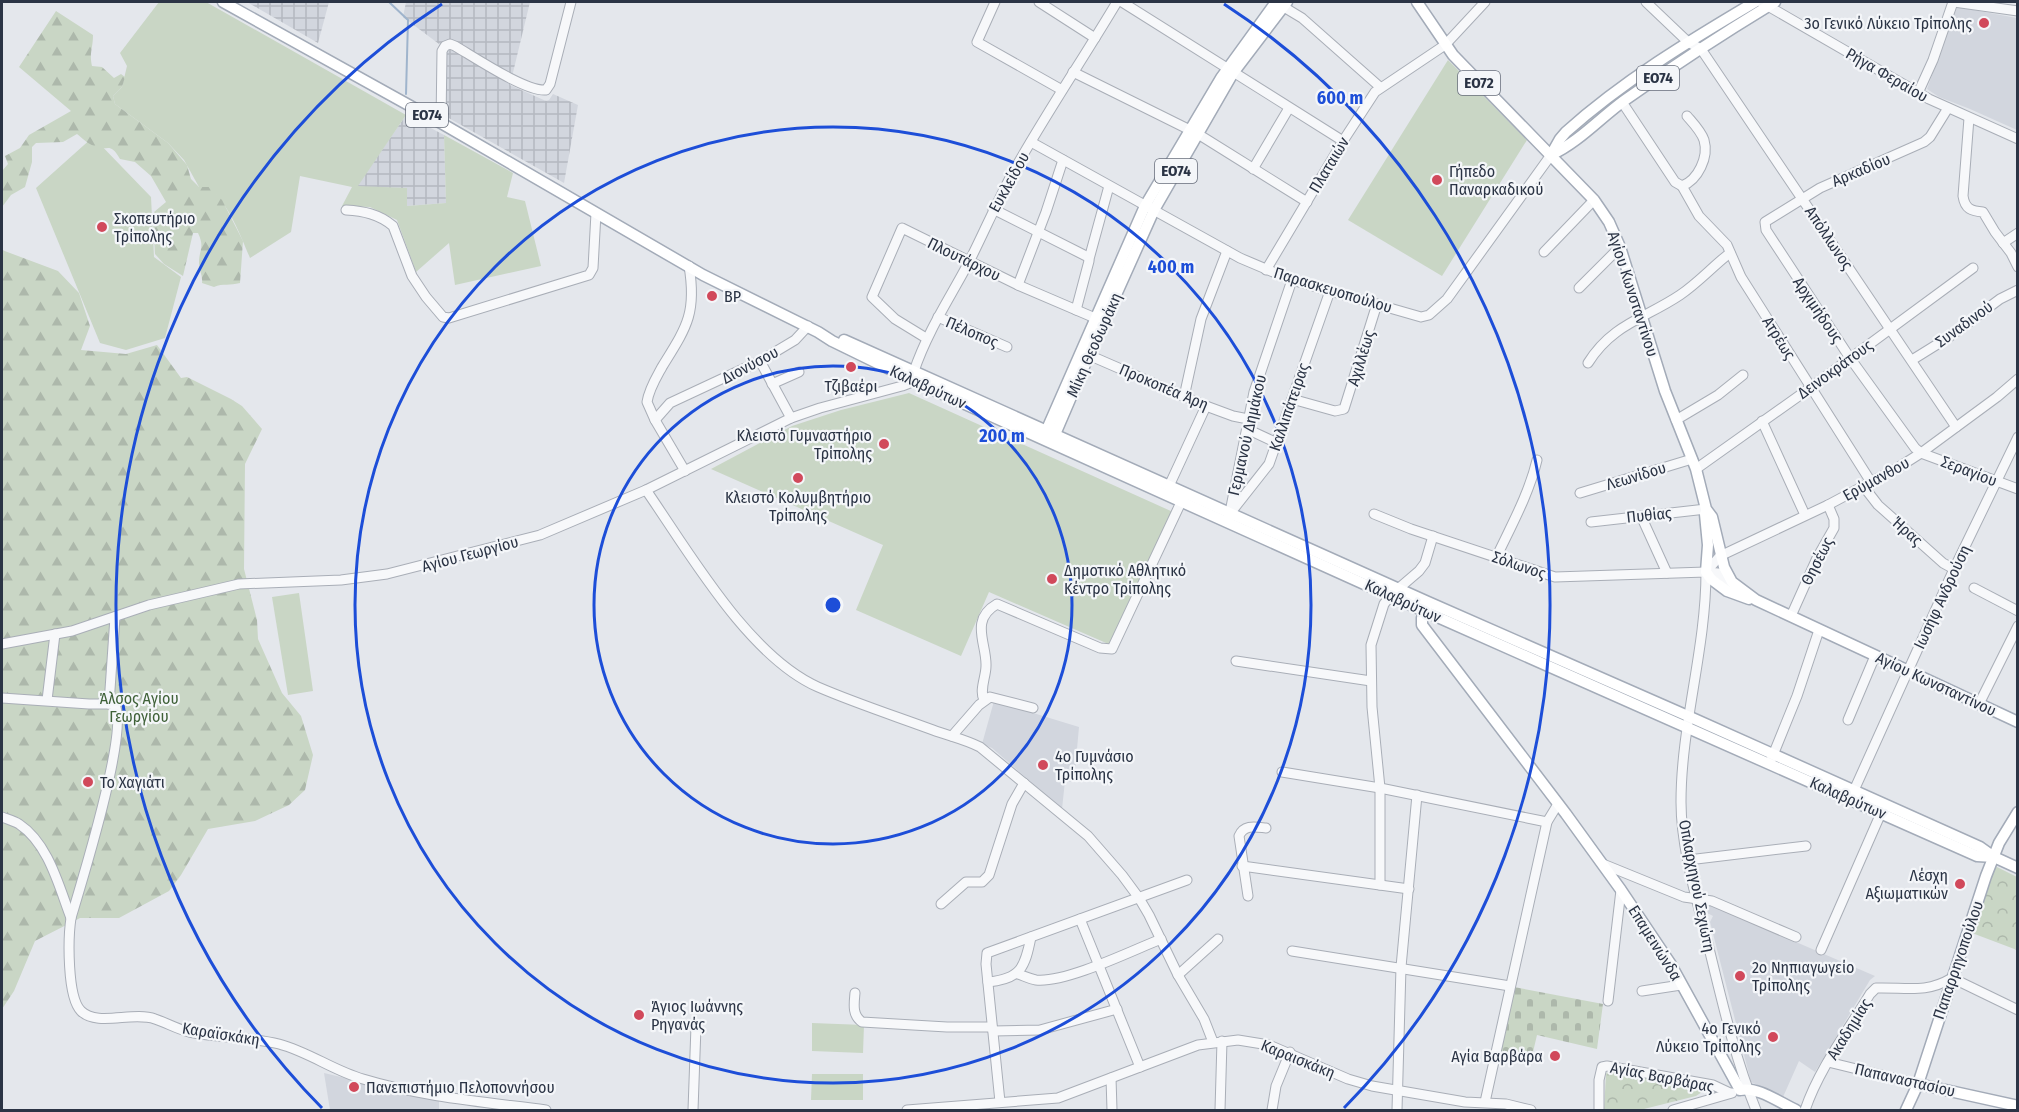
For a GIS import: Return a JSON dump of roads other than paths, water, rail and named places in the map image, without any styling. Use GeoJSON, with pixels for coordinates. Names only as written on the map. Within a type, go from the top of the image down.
{"type":"FeatureCollection","features":[{"type":"Feature","properties":{"kind":"main road","name":"ΕΟ74"},"geometry":{"type":"LineString","coordinates":[[223,2],[597,213]]}},
{"type":"Feature","properties":{"kind":"main road","name":"Μίκη Θεοδωράκη"},"geometry":{"type":"LineString","coordinates":[[1085,353],[1095,318],[1150,208],[1230,71],[1279,2]]}},
{"type":"Feature","properties":{"kind":"main road","name":"Αγίου Κωνσταντίνου"},"geometry":{"type":"LineString","coordinates":[[1417,2],[1445,45],[1594,200],[1609,222],[1620,247],[1676,420],[1694,464],[1706,509],[1706,572],[1711,579],[1727,591],[1746,599],[1756,600]]}},
{"type":"Feature","properties":{"kind":"main road","name":"ΕΟ74"},"geometry":{"type":"LineString","coordinates":[[1551,155],[1560,139],[1585,115],[1628,82],[1688,42],[1755,2]]}},
{"type":"Feature","properties":{"kind":"main road","name":"ΕΟ74"},"geometry":{"type":"LineString","coordinates":[[1551,155],[1566,148],[1622,102],[1768,3]]}},
{"type":"Feature","properties":{"kind":"main road","name":"Μίκη Θεοδωράκη"},"geometry":{"type":"LineString","coordinates":[[1049,436],[1150,208]]}},
{"type":"Feature","properties":{"kind":"main road","name":"Καλαβρύτων"},"geometry":{"type":"LineString","coordinates":[[597,213],[689,267],[808,326],[832,341],[917,376],[1426,607],[1852,795],[1980,847],[1994,857],[2018,868]]}},
{"type":"Feature","properties":{"kind":"main road","name":"Καλαβρύτων"},"geometry":{"type":"LineString","coordinates":[[1049,436],[1169,486],[1183,497]]}},
{"type":"Feature","properties":{"kind":"main road","name":"Αγίου Κωνσταντίνου"},"geometry":{"type":"LineString","coordinates":[[1706,509],[1712,517],[1720,556],[1727,573],[1738,587],[1756,600],[2018,722]]}},
{"type":"Feature","properties":{"kind":"main road"},"geometry":{"type":"LineString","coordinates":[[1707,536],[1720,556]]}},
{"type":"Feature","properties":{"kind":"main road","name":"Επαμεινώνδα"},"geometry":{"type":"LineString","coordinates":[[1426,607],[1422,625],[1621,890],[1670,963],[1739,1091]]}},
{"type":"Feature","properties":{"kind":"main road","name":"Καλαβρύτων"},"geometry":{"type":"LineString","coordinates":[[1852,795],[1881,813],[1977,856],[1994,857]]}},
{"type":"Feature","properties":{"kind":"main road","name":"Παπαρρηγοπούλου"},"geometry":{"type":"LineString","coordinates":[[1906,1110],[1918,1083],[1999,843],[2018,812]]}},
{"type":"Feature","properties":{"kind":"main road","name":"Παπαναστασίου"},"geometry":{"type":"LineString","coordinates":[[1918,1083],[2018,1106]]}},
{"type":"Feature","properties":{"kind":"main road"},"geometry":{"type":"LineString","coordinates":[[1739,1091],[1796,1110]]}},
{"type":"Feature","properties":{"kind":"street"},"geometry":{"type":"LineString","coordinates":[[441,123],[442,51],[445,46],[450,44],[455,46],[511,78],[538,90],[546,90],[550,84],[571,2]]}},
{"type":"Feature","properties":{"kind":"street"},"geometry":{"type":"LineString","coordinates":[[996,2],[977,42],[1062,90]]}},
{"type":"Feature","properties":{"kind":"street"},"geometry":{"type":"LineString","coordinates":[[1038,2],[1095,38]]}},
{"type":"Feature","properties":{"kind":"street","name":"Ευκλείδου"},"geometry":{"type":"LineString","coordinates":[[917,376],[926,338],[969,261],[993,209],[1062,90],[1117,2]]}},
{"type":"Feature","properties":{"kind":"street"},"geometry":{"type":"LineString","coordinates":[[1122,2],[1342,141]]}},
{"type":"Feature","properties":{"kind":"street"},"geometry":{"type":"LineString","coordinates":[[1279,2],[1302,18],[1380,87]]}},
{"type":"Feature","properties":{"kind":"street","name":"Πλαταιών"},"geometry":{"type":"LineString","coordinates":[[1266,270],[1369,99],[1380,87],[1445,45],[1485,2]]}},
{"type":"Feature","properties":{"kind":"street"},"geometry":{"type":"LineString","coordinates":[[1646,2],[1688,42],[1701,49]]}},
{"type":"Feature","properties":{"kind":"street"},"geometry":{"type":"LineString","coordinates":[[1918,93],[1933,60],[1954,2],[2018,12]]}},
{"type":"Feature","properties":{"kind":"street","name":"Ρήγα Φεραίου"},"geometry":{"type":"LineString","coordinates":[[1768,3],[1918,93],[2018,139]]}},
{"type":"Feature","properties":{"kind":"street","name":"Απόλλωνος"},"geometry":{"type":"LineString","coordinates":[[1701,49],[1956,427]]}},
{"type":"Feature","properties":{"kind":"street"},"geometry":{"type":"LineString","coordinates":[[1073,72],[1194,131],[1307,202]]}},
{"type":"Feature","properties":{"kind":"street","name":"Ατρέως"},"geometry":{"type":"LineString","coordinates":[[1622,102],[1676,182],[1682,186],[1699,216],[1727,245],[1741,277],[1867,485]]}},
{"type":"Feature","properties":{"kind":"street"},"geometry":{"type":"LineString","coordinates":[[1253,169],[1289,108]]}},
{"type":"Feature","properties":{"kind":"street","name":"Αρκαδίου"},"geometry":{"type":"LineString","coordinates":[[1765,222],[1802,197],[1924,142],[1930,137],[1948,108]]}},
{"type":"Feature","properties":{"kind":"street"},"geometry":{"type":"LineString","coordinates":[[1682,186],[1696,175],[1705,149],[1701,134],[1687,116]]}},
{"type":"Feature","properties":{"kind":"street"},"geometry":{"type":"LineString","coordinates":[[1969,118],[1964,203],[1973,212],[1983,212],[2018,267]]}},
{"type":"Feature","properties":{"kind":"street","name":"Παρασκευοπούλου"},"geometry":{"type":"LineString","coordinates":[[1031,142],[1227,251],[1266,270],[1292,280],[1421,317],[1436,310],[1484,250],[1551,155]]}},
{"type":"Feature","properties":{"kind":"street"},"geometry":{"type":"LineString","coordinates":[[1018,285],[1063,160]]}},
{"type":"Feature","properties":{"kind":"street"},"geometry":{"type":"LineString","coordinates":[[1076,310],[1109,186]]}},
{"type":"Feature","properties":{"kind":"street"},"geometry":{"type":"LineString","coordinates":[[1544,252],[1594,200]]}},
{"type":"Feature","properties":{"kind":"street"},"geometry":{"type":"LineString","coordinates":[[993,209],[1086,255],[1089,259]]}},
{"type":"Feature","properties":{"kind":"street"},"geometry":{"type":"LineString","coordinates":[[346,210],[368,212],[393,226],[412,276],[442,317],[449,318],[589,275],[593,268],[597,213]]}},
{"type":"Feature","properties":{"kind":"street","name":"Αρχιμήδους"},"geometry":{"type":"LineString","coordinates":[[1765,222],[1767,234],[1850,358],[1913,446],[1921,453]]}},
{"type":"Feature","properties":{"kind":"street","name":"Πλουτάρχου"},"geometry":{"type":"LineString","coordinates":[[926,338],[895,319],[872,297],[902,228],[1018,285],[1095,318]]}},
{"type":"Feature","properties":{"kind":"street"},"geometry":{"type":"LineString","coordinates":[[2003,243],[2018,233]]}},
{"type":"Feature","properties":{"kind":"street"},"geometry":{"type":"LineString","coordinates":[[1579,288],[1620,247]]}},
{"type":"Feature","properties":{"kind":"street"},"geometry":{"type":"LineString","coordinates":[[1184,397],[1202,319],[1227,251]]}},
{"type":"Feature","properties":{"kind":"street"},"geometry":{"type":"LineString","coordinates":[[1588,363],[1594,353],[1627,324],[1680,295],[1730,253]]}},
{"type":"Feature","properties":{"kind":"street"},"geometry":{"type":"LineString","coordinates":[[685,471],[648,406],[648,396],[690,317],[692,295],[689,267]]}},
{"type":"Feature","properties":{"kind":"street","name":"Δεινοκράτους"},"geometry":{"type":"LineString","coordinates":[[1694,464],[1810,388],[1973,268]]}},
{"type":"Feature","properties":{"kind":"street","name":"Γερμανού Δημάκου"},"geometry":{"type":"LineString","coordinates":[[1229,517],[1256,385],[1292,280]]}},
{"type":"Feature","properties":{"kind":"street","name":"Συναδινού"},"geometry":{"type":"LineString","coordinates":[[1912,360],[1949,337],[2000,299],[2018,290]]}},
{"type":"Feature","properties":{"kind":"street","name":"Καλλιπάτειρας"},"geometry":{"type":"LineString","coordinates":[[1229,517],[1243,496],[1265,471],[1277,444],[1330,291]]}},
{"type":"Feature","properties":{"kind":"street","name":"Αχιλλέως"},"geometry":{"type":"LineString","coordinates":[[1292,399],[1342,411],[1347,403],[1377,304]]}},
{"type":"Feature","properties":{"kind":"street","name":"Πέλοπος"},"geometry":{"type":"LineString","coordinates":[[938,317],[1007,347]]}},
{"type":"Feature","properties":{"kind":"street","name":"Διονύσου"},"geometry":{"type":"LineString","coordinates":[[656,420],[670,403],[760,361],[795,340],[808,326]]}},
{"type":"Feature","properties":{"kind":"street","name":"Προκοπέα Άρη"},"geometry":{"type":"LineString","coordinates":[[1085,353],[1233,416],[1277,444]]}},
{"type":"Feature","properties":{"kind":"street"},"geometry":{"type":"LineString","coordinates":[[760,361],[791,418]]}},
{"type":"Feature","properties":{"kind":"street"},"geometry":{"type":"LineString","coordinates":[[772,384],[799,372]]}},
{"type":"Feature","properties":{"kind":"street"},"geometry":{"type":"LineString","coordinates":[[1676,420],[1718,395],[1743,375]]}},
{"type":"Feature","properties":{"kind":"street","name":"Αγίου Γεωργίου"},"geometry":{"type":"LineString","coordinates":[[2,644],[90,626],[149,605],[239,584],[349,580],[410,569],[549,532],[646,490],[791,418],[917,376]]}},
{"type":"Feature","properties":{"kind":"street","name":"Ερύμανθου"},"geometry":{"type":"LineString","coordinates":[[1720,556],[1828,505],[1921,453],[1997,397],[2018,378]]}},
{"type":"Feature","properties":{"kind":"street"},"geometry":{"type":"LineString","coordinates":[[1169,486],[1206,406]]}},
{"type":"Feature","properties":{"kind":"street"},"geometry":{"type":"LineString","coordinates":[[1762,421],[1805,515]]}},
{"type":"Feature","properties":{"kind":"street","name":"Ιωσήφ Ανδρούση"},"geometry":{"type":"LineString","coordinates":[[1852,795],[1954,569],[2018,437]]}},
{"type":"Feature","properties":{"kind":"street","name":"Σεραγίου"},"geometry":{"type":"LineString","coordinates":[[1921,453],[2018,489]]}},
{"type":"Feature","properties":{"kind":"street"},"geometry":{"type":"LineString","coordinates":[[1496,558],[1534,474],[1537,460]]}},
{"type":"Feature","properties":{"kind":"street","name":"Λεωνίδου"},"geometry":{"type":"LineString","coordinates":[[1580,493],[1694,464]]}},
{"type":"Feature","properties":{"kind":"street","name":"Ήρας"},"geometry":{"type":"LineString","coordinates":[[1867,485],[1878,505],[1943,563],[1954,569]]}},
{"type":"Feature","properties":{"kind":"street"},"geometry":{"type":"LineString","coordinates":[[646,490],[717,594],[779,663],[817,687],[980,747],[1088,836],[1139,898],[1178,975],[1217,1041],[1220,1110]]}},
{"type":"Feature","properties":{"kind":"street"},"geometry":{"type":"LineString","coordinates":[[984,700],[982,692],[986,657],[981,639],[981,628],[988,612],[997,604],[1100,648],[1112,649],[1183,497]]}},
{"type":"Feature","properties":{"kind":"street","name":"Θησέως"},"geometry":{"type":"LineString","coordinates":[[1791,616],[1817,558],[1834,528],[1834,519],[1828,505]]}},
{"type":"Feature","properties":{"kind":"street","name":"Πυθίας"},"geometry":{"type":"LineString","coordinates":[[1591,522],[1706,509]]}},
{"type":"Feature","properties":{"kind":"street","name":"Σόλωνος"},"geometry":{"type":"LineString","coordinates":[[1374,514],[1555,577],[1706,572]]}},
{"type":"Feature","properties":{"kind":"street"},"geometry":{"type":"LineString","coordinates":[[1641,516],[1667,573]]}},
{"type":"Feature","properties":{"kind":"street"},"geometry":{"type":"LineString","coordinates":[[1380,885],[1380,788],[1371,681],[1373,637],[1384,604],[1395,591],[1413,577],[1425,562],[1433,536]]}},
{"type":"Feature","properties":{"kind":"street"},"geometry":{"type":"LineString","coordinates":[[1706,572],[1720,556]]}},
{"type":"Feature","properties":{"kind":"street"},"geometry":{"type":"LineString","coordinates":[[1706,572],[1718,573],[1738,587]]}},
{"type":"Feature","properties":{"kind":"street","name":"Οπλαρχηγού Σεχιώτη"},"geometry":{"type":"LineString","coordinates":[[1706,572],[1681,804],[1688,860],[1717,982],[1739,1091],[1756,1110]]}},
{"type":"Feature","properties":{"kind":"street"},"geometry":{"type":"LineString","coordinates":[[1974,588],[2018,611]]}},
{"type":"Feature","properties":{"kind":"street","name":"Καραϊσκάκη"},"geometry":{"type":"LineString","coordinates":[[115,617],[109,704],[115,705],[118,711],[116,745],[68,937],[70,970],[78,1009],[86,1016],[97,1018],[136,1015],[187,1031],[270,1042],[290,1047],[360,1079],[390,1087],[471,1101],[546,1110]]}},
{"type":"Feature","properties":{"kind":"street"},"geometry":{"type":"LineString","coordinates":[[1979,704],[2018,626]]}},
{"type":"Feature","properties":{"kind":"street"},"geometry":{"type":"LineString","coordinates":[[1771,759],[1797,696],[1819,630]]}},
{"type":"Feature","properties":{"kind":"street"},"geometry":{"type":"LineString","coordinates":[[47,700],[55,634]]}},
{"type":"Feature","properties":{"kind":"street"},"geometry":{"type":"LineString","coordinates":[[1848,720],[1875,656]]}},
{"type":"Feature","properties":{"kind":"street"},"geometry":{"type":"LineString","coordinates":[[1236,661],[1371,681]]}},
{"type":"Feature","properties":{"kind":"street"},"geometry":{"type":"LineString","coordinates":[[952,736],[964,719],[984,700],[995,697],[1033,708]]}},
{"type":"Feature","properties":{"kind":"street"},"geometry":{"type":"LineString","coordinates":[[2,698],[109,704]]}},
{"type":"Feature","properties":{"kind":"street"},"geometry":{"type":"LineString","coordinates":[[1282,772],[1380,788],[1547,822]]}},
{"type":"Feature","properties":{"kind":"street"},"geometry":{"type":"LineString","coordinates":[[941,904],[966,882],[982,882],[987,878],[1012,804],[1024,783]]}},
{"type":"Feature","properties":{"kind":"street"},"geometry":{"type":"LineString","coordinates":[[1397,1110],[1401,968],[1417,795]]}},
{"type":"Feature","properties":{"kind":"street"},"geometry":{"type":"LineString","coordinates":[[1485,1102],[1547,822],[1558,804]]}},
{"type":"Feature","properties":{"kind":"street"},"geometry":{"type":"LineString","coordinates":[[1821,950],[1881,813]]}},
{"type":"Feature","properties":{"kind":"street"},"geometry":{"type":"LineString","coordinates":[[2,817],[18,823],[33,836],[48,861],[71,918]]}},
{"type":"Feature","properties":{"kind":"street"},"geometry":{"type":"LineString","coordinates":[[1248,896],[1242,866],[1240,832],[1248,827],[1266,828]]}},
{"type":"Feature","properties":{"kind":"street"},"geometry":{"type":"LineString","coordinates":[[1688,860],[1806,846]]}},
{"type":"Feature","properties":{"kind":"street"},"geometry":{"type":"LineString","coordinates":[[1603,864],[1684,897],[1712,901],[1796,937]]}},
{"type":"Feature","properties":{"kind":"street"},"geometry":{"type":"LineString","coordinates":[[1242,866],[1408,889]]}},
{"type":"Feature","properties":{"kind":"street"},"geometry":{"type":"LineString","coordinates":[[907,1110],[1000,1102],[987,953],[1187,880]]}},
{"type":"Feature","properties":{"kind":"street"},"geometry":{"type":"LineString","coordinates":[[1608,1001],[1621,890]]}},
{"type":"Feature","properties":{"kind":"street"},"geometry":{"type":"LineString","coordinates":[[1080,919],[1140,1066]]}},
{"type":"Feature","properties":{"kind":"street"},"geometry":{"type":"LineString","coordinates":[[988,982],[1007,979],[1018,974],[1026,960],[1031,937]]}},
{"type":"Feature","properties":{"kind":"street"},"geometry":{"type":"LineString","coordinates":[[1018,974],[1034,980],[1053,979],[1099,964],[1161,939]]}},
{"type":"Feature","properties":{"kind":"street"},"geometry":{"type":"LineString","coordinates":[[1178,975],[1218,939]]}},
{"type":"Feature","properties":{"kind":"street"},"geometry":{"type":"LineString","coordinates":[[1292,951],[1510,986]]}},
{"type":"Feature","properties":{"kind":"street"},"geometry":{"type":"LineString","coordinates":[[1952,978],[2018,1010]]}},
{"type":"Feature","properties":{"kind":"street","name":"Ακαδημίας"},"geometry":{"type":"LineString","coordinates":[[1805,1110],[1814,1087],[1828,1062],[1876,988],[1922,989],[1941,984],[1952,978]]}},
{"type":"Feature","properties":{"kind":"street"},"geometry":{"type":"LineString","coordinates":[[1642,991],[1681,985]]}},
{"type":"Feature","properties":{"kind":"street"},"geometry":{"type":"LineString","coordinates":[[855,993],[856,1015],[859,1020],[867,1023],[1040,1030],[1117,1009]]}},
{"type":"Feature","properties":{"kind":"street"},"geometry":{"type":"LineString","coordinates":[[693,1110],[696,1026]]}},
{"type":"Feature","properties":{"kind":"street","name":"Καραισκάκη"},"geometry":{"type":"LineString","coordinates":[[1000,1102],[1042,1105],[1198,1045],[1217,1041],[1257,1041],[1290,1052],[1348,1079],[1397,1091],[1512,1105],[1531,1110]]}},
{"type":"Feature","properties":{"kind":"street"},"geometry":{"type":"LineString","coordinates":[[1272,1110],[1275,1086],[1290,1052]]}},
{"type":"Feature","properties":{"kind":"street","name":"Παπαναστασίου"},"geometry":{"type":"LineString","coordinates":[[1828,1062],[1918,1083]]}},
{"type":"Feature","properties":{"kind":"street","name":"Αγίας Βαρβάρας"},"geometry":{"type":"LineString","coordinates":[[1599,1110],[1599,1073],[1602,1067],[1607,1065],[1739,1091]]}},
{"type":"Feature","properties":{"kind":"street"},"geometry":{"type":"LineString","coordinates":[[1111,1078],[1112,1110]]}},
{"type":"Feature","properties":{"kind":"street"},"geometry":{"type":"LineString","coordinates":[[1675,1110],[1695,1108],[1739,1091]]}},
{"type":"Feature","properties":{"kind":"waterway"},"geometry":{"type":"LineString","coordinates":[[389,2],[408,20],[406,94]]}},
{"type":"Feature","properties":{"kind":"place","name":"3ο Γενικό Λύκειο Τρίπολης"},"geometry":{"type":"Point","coordinates":[1984,23]}},
{"type":"Feature","properties":{"kind":"place","name":"Γήπεδο Παναρκαδικού"},"geometry":{"type":"Point","coordinates":[1437,180]}},
{"type":"Feature","properties":{"kind":"place","name":"Σκοπευτήριο Τρίπολης"},"geometry":{"type":"Point","coordinates":[102,227]}},
{"type":"Feature","properties":{"kind":"place","name":"BP"},"geometry":{"type":"Point","coordinates":[712,296]}},
{"type":"Feature","properties":{"kind":"place","name":"Τζιβαέρι"},"geometry":{"type":"Point","coordinates":[851,367]}},
{"type":"Feature","properties":{"kind":"place","name":"Κλειστό Γυμναστήριο Τρίπολης"},"geometry":{"type":"Point","coordinates":[884,444]}},
{"type":"Feature","properties":{"kind":"place","name":"Κλειστό Κολυμβητήριο Τρίπολης"},"geometry":{"type":"Point","coordinates":[798,478]}},
{"type":"Feature","properties":{"kind":"place","name":"Δημοτικό Αθλητικό Κέντρο Τρίπολης"},"geometry":{"type":"Point","coordinates":[1052,579]}},
{"type":"Feature","properties":{"kind":"place","name":"4ο Γυμνάσιο Τρίπολης"},"geometry":{"type":"Point","coordinates":[1043,765]}},
{"type":"Feature","properties":{"kind":"place","name":"Το Χαγιάτι"},"geometry":{"type":"Point","coordinates":[88,782]}},
{"type":"Feature","properties":{"kind":"place","name":"Λέσχη Αξιωματικών"},"geometry":{"type":"Point","coordinates":[1960,884]}},
{"type":"Feature","properties":{"kind":"place","name":"2ο Νηπιαγωγείο Τρίπολης"},"geometry":{"type":"Point","coordinates":[1740,976]}},
{"type":"Feature","properties":{"kind":"place","name":"Άγιος Ιωάννης Ρηγανάς"},"geometry":{"type":"Point","coordinates":[639,1015]}},
{"type":"Feature","properties":{"kind":"place","name":"4ο Γενικό Λύκειο Τρίπολης"},"geometry":{"type":"Point","coordinates":[1773,1037]}},
{"type":"Feature","properties":{"kind":"place","name":"Αγία Βαρβάρα"},"geometry":{"type":"Point","coordinates":[1555,1056]}},
{"type":"Feature","properties":{"kind":"place","name":"Πανεπιστήμιο Πελοποννήσου"},"geometry":{"type":"Point","coordinates":[354,1087]}},
{"type":"Feature","properties":{"kind":"park label","name":"Άλσος Αγίου Γεωργίου"},"geometry":{"type":"Point","coordinates":[139,707]}}]}
